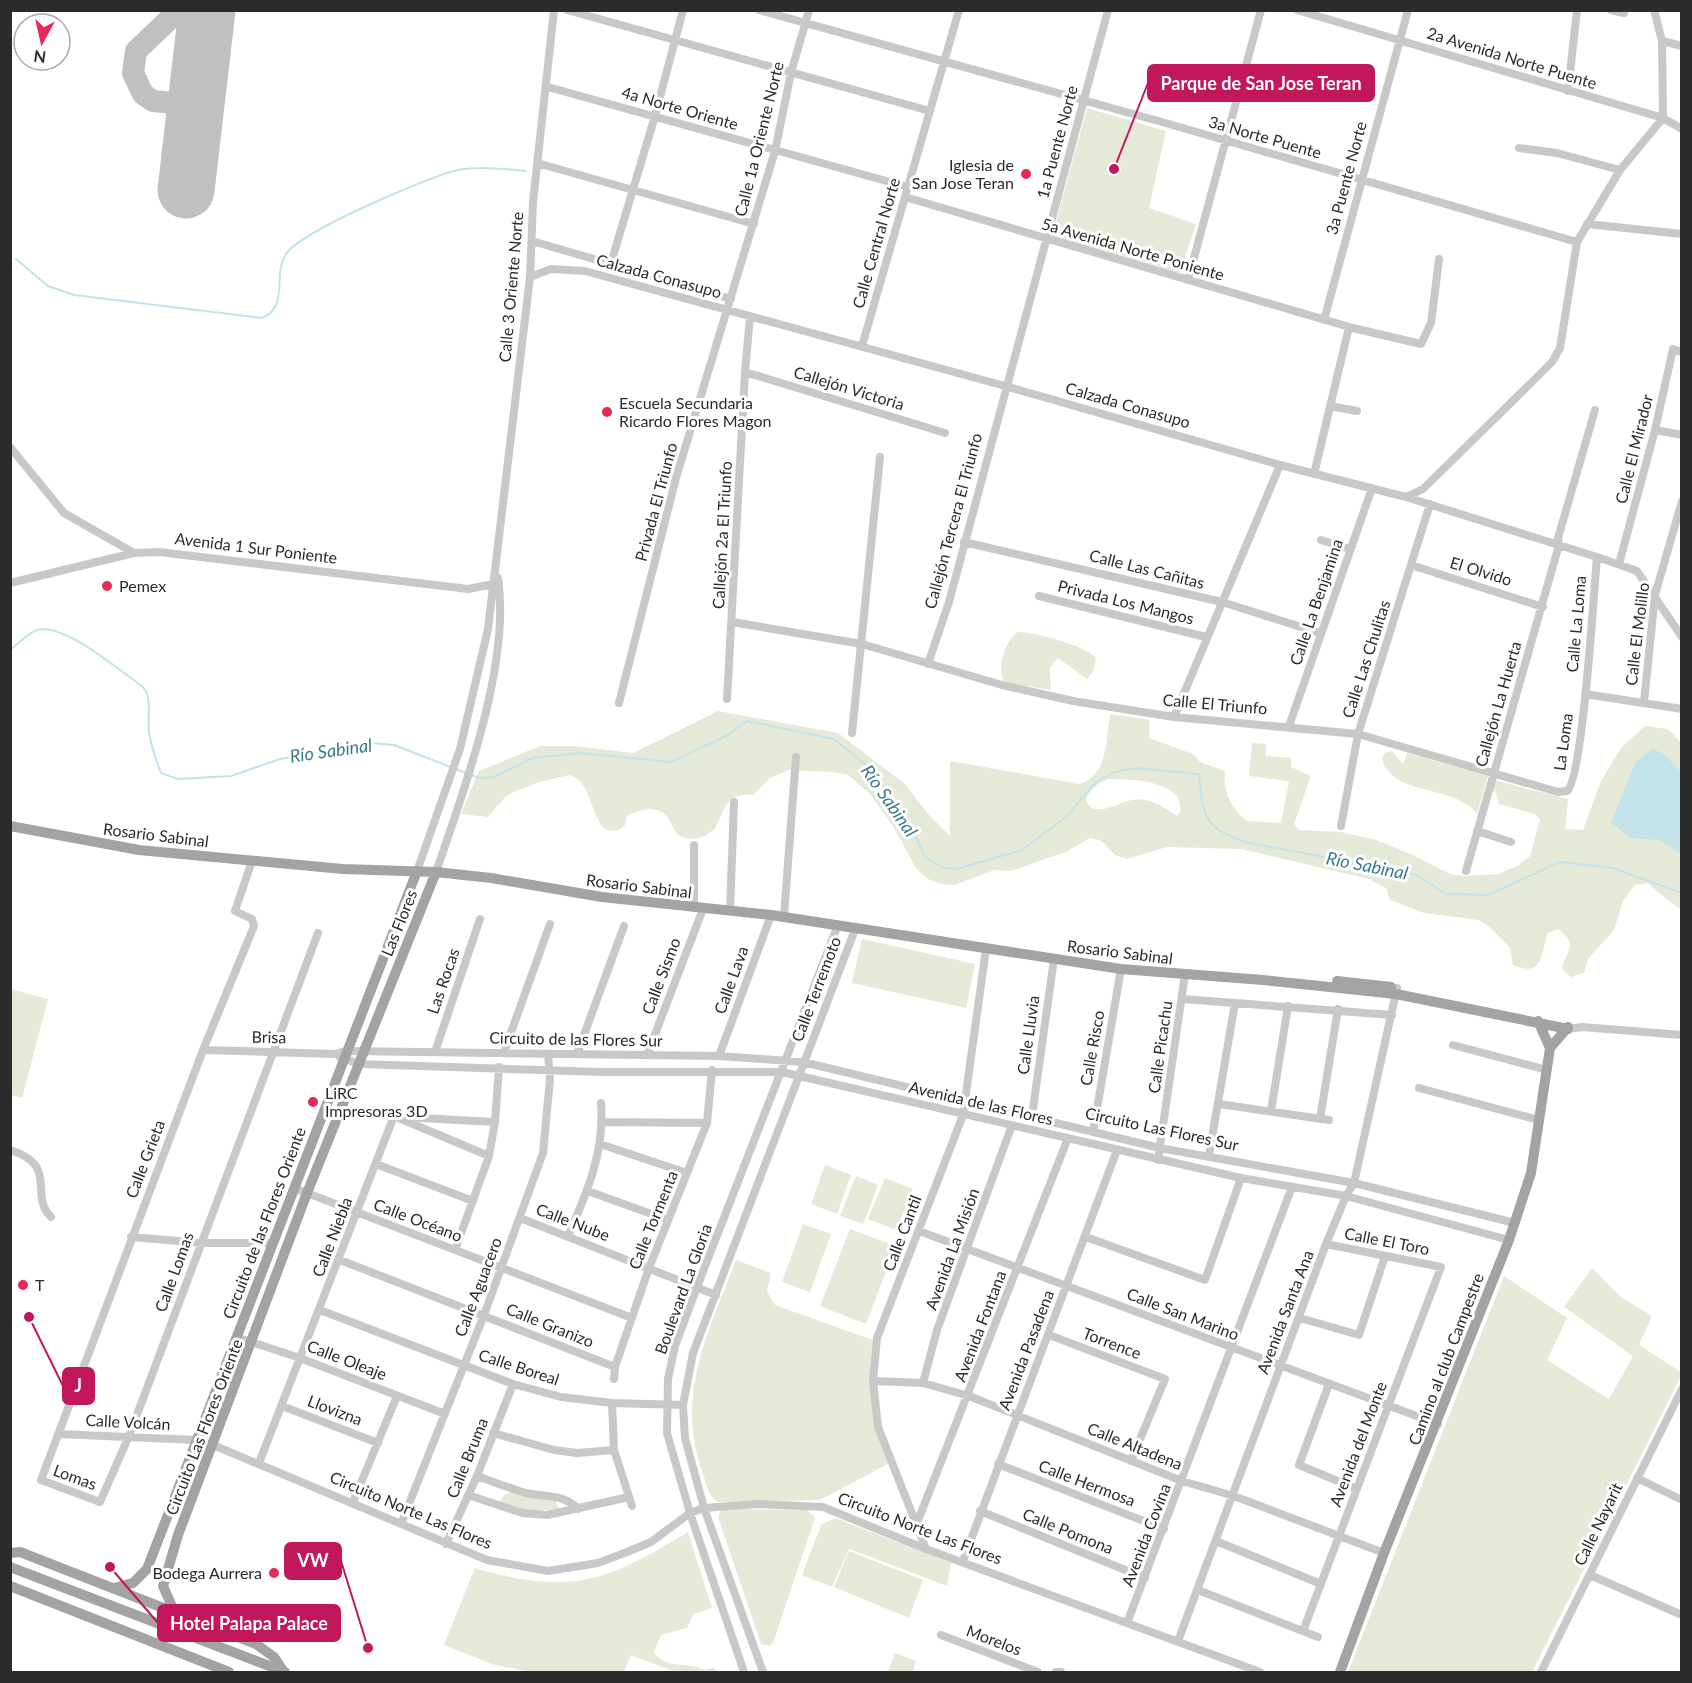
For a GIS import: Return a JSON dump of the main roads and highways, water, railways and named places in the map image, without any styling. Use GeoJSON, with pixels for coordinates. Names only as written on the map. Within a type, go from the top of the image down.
{"type":"FeatureCollection","features":[{"type":"Feature","properties":{"kind":"main road","name":"Rosario Sabinal"},"geometry":{"type":"LineString","coordinates":[[10,826],[139,850],[343,870],[436,872],[491,878],[602,897],[784,916],[1121,969],[1396,991],[1569,1026],[1550,1048]]}},
{"type":"Feature","properties":{"kind":"main road","name":"Circuito de las Flores Oriente"},"geometry":{"type":"LineString","coordinates":[[114,1588],[133,1583],[147,1569],[294,1188],[342,1055],[417,871]]}},
{"type":"Feature","properties":{"kind":"main road","name":"Las Flores"},"geometry":{"type":"LineString","coordinates":[[363,1052],[436,872]]}},
{"type":"Feature","properties":{"kind":"main road"},"geometry":{"type":"LineString","coordinates":[[1538,1020],[1550,1048]]}},
{"type":"Feature","properties":{"kind":"main road","name":"Camino al club Campestre"},"geometry":{"type":"LineString","coordinates":[[1340,1672],[1384,1553],[1438,1424],[1515,1223],[1531,1173],[1550,1048]]}},
{"type":"Feature","properties":{"kind":"main road","name":"Circuito Las Flores Oriente"},"geometry":{"type":"LineString","coordinates":[[174,1611],[165,1594],[164,1576],[307,1193],[363,1052]]}},
{"type":"Feature","properties":{"kind":"main road"},"geometry":{"type":"LineString","coordinates":[[10,1552],[20,1552],[256,1644],[274,1657],[285,1672]]}},
{"type":"Feature","properties":{"kind":"main road"},"geometry":{"type":"LineString","coordinates":[[10,1567],[285,1672]]}},
{"type":"Feature","properties":{"kind":"main road"},"geometry":{"type":"LineString","coordinates":[[10,1586],[230,1672]]}},
{"type":"Feature","properties":{"kind":"water"},"geometry":{"type":"Polygon","coordinates":[[[1653,749],[1664,754],[1681,772],[1681,854],[1659,840],[1631,838],[1611,823],[1636,761],[1653,749]]]}},
{"type":"Feature","properties":{"kind":"waterway"},"geometry":{"type":"LineString","coordinates":[[16,259],[48,286],[74,295],[262,318],[276,306],[280,271],[286,254],[296,244],[315,232],[366,206],[443,174],[483,168],[526,171]]}},
{"type":"Feature","properties":{"kind":"waterway","name":"Río Sabinal"},"geometry":{"type":"LineString","coordinates":[[10,650],[34,631],[48,629],[76,640],[143,687],[149,703],[150,738],[159,768],[161,773],[178,779],[231,776],[280,759],[370,743],[394,745],[466,773]]}},
{"type":"Feature","properties":{"kind":"waterway","name":"Río Sabinal"},"geometry":{"type":"LineString","coordinates":[[471,775],[480,778],[494,777],[533,758],[580,753],[671,762],[726,736],[747,721],[834,739],[872,770],[911,826],[925,857],[944,868],[956,869],[1022,850],[1066,817],[1095,783],[1114,772],[1136,768],[1199,774],[1204,810],[1208,818],[1221,831],[1245,842],[1417,875],[1446,894],[1488,895],[1560,862],[1612,868],[1682,893]]}},
{"type":"Feature","properties":{"kind":"place","name":"Parque de San Jose Teran"},"geometry":{"type":"Point","coordinates":[1114,169]}},
{"type":"Feature","properties":{"kind":"place","name":"Iglesia de San Jose Teran"},"geometry":{"type":"Point","coordinates":[1026,174]}},
{"type":"Feature","properties":{"kind":"place","name":"Escuela Secundaria Ricardo Flores Magon"},"geometry":{"type":"Point","coordinates":[607,412]}},
{"type":"Feature","properties":{"kind":"place","name":"Pemex"},"geometry":{"type":"Point","coordinates":[107,586]}},
{"type":"Feature","properties":{"kind":"place","name":"LiRC Impresoras 3D"},"geometry":{"type":"Point","coordinates":[313,1102]}},
{"type":"Feature","properties":{"kind":"place","name":"T"},"geometry":{"type":"Point","coordinates":[23,1285]}},
{"type":"Feature","properties":{"kind":"place","name":"J"},"geometry":{"type":"Point","coordinates":[29,1317]}},
{"type":"Feature","properties":{"kind":"place","name":"Hotel Palapa Palace"},"geometry":{"type":"Point","coordinates":[110,1567]}},
{"type":"Feature","properties":{"kind":"place","name":"Bodega Aurrera"},"geometry":{"type":"Point","coordinates":[274,1573]}},
{"type":"Feature","properties":{"kind":"place","name":"VW"},"geometry":{"type":"Point","coordinates":[368,1648]}}]}
